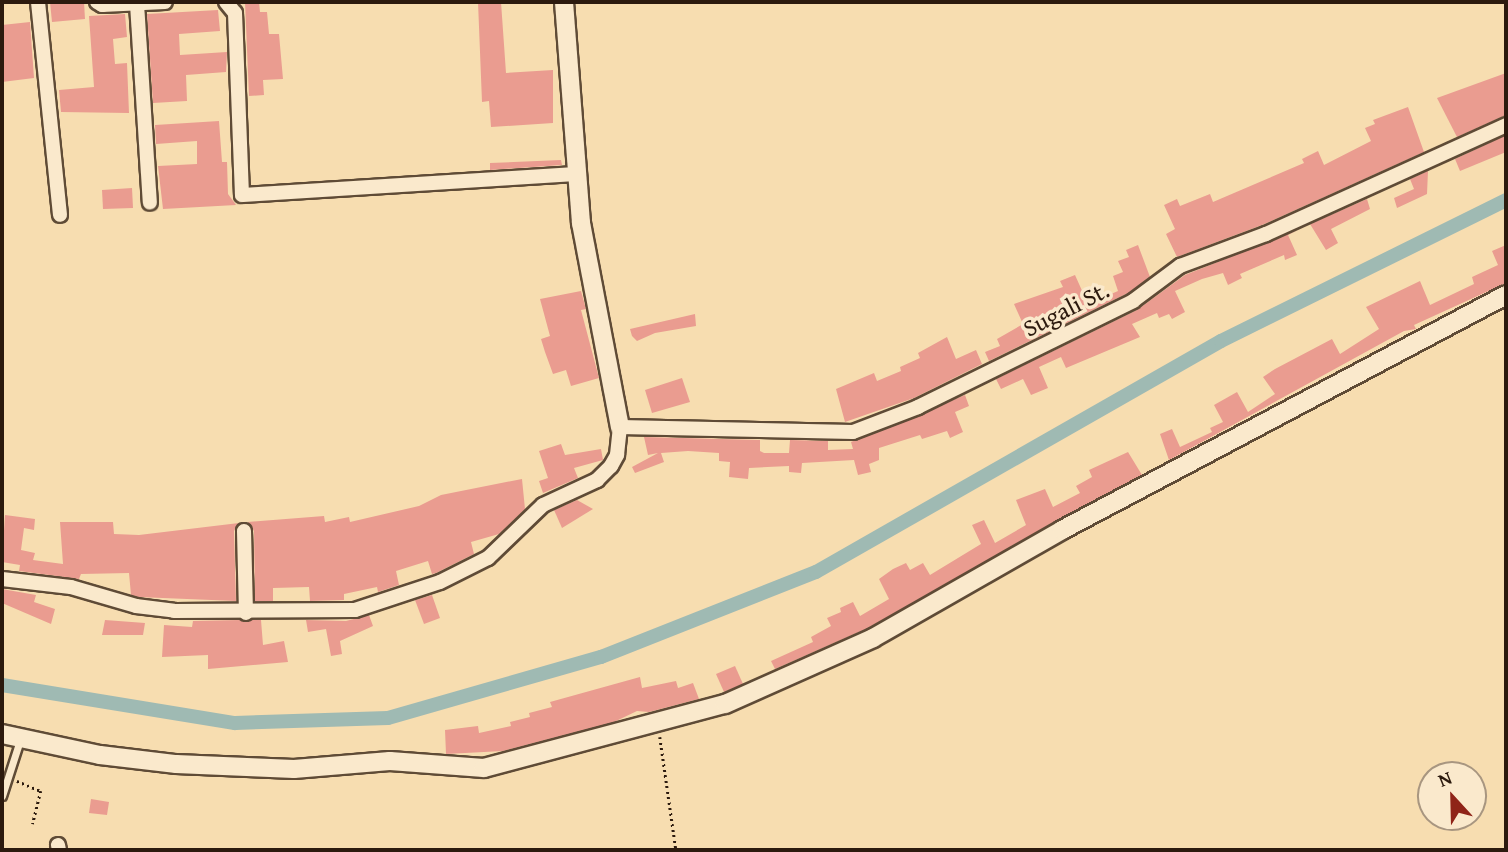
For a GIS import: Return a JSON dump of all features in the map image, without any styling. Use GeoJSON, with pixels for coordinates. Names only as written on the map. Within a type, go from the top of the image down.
{"type":"FeatureCollection","features":[{"type":"Feature","properties":{"kind":"street"},"geometry":{"type":"LineString","coordinates":[[38,2],[60,215]]}},
{"type":"Feature","properties":{"kind":"street"},"geometry":{"type":"LineString","coordinates":[[97,2],[165,2]]}},
{"type":"Feature","properties":{"kind":"street"},"geometry":{"type":"LineString","coordinates":[[226,2],[235,13],[242,195],[576,174]]}},
{"type":"Feature","properties":{"kind":"street"},"geometry":{"type":"LineString","coordinates":[[2,579],[71,587],[136,606],[246,613],[355,610],[440,582],[488,558],[543,505],[597,480],[617,454],[621,427],[581,223],[564,2]]}},
{"type":"Feature","properties":{"kind":"street"},"geometry":{"type":"LineString","coordinates":[[137,4],[150,203]]}},
{"type":"Feature","properties":{"kind":"street","name":"Sugali St."},"geometry":{"type":"LineString","coordinates":[[621,427],[853,432],[918,407],[1133,301],[1180,267],[1266,234],[1506,125]]}},
{"type":"Feature","properties":{"kind":"street"},"geometry":{"type":"LineString","coordinates":[[2,734],[176,764],[294,769],[390,761],[485,768],[725,704],[842,654],[1062,530],[1506,295]]}},
{"type":"Feature","properties":{"kind":"street"},"geometry":{"type":"LineString","coordinates":[[244,531],[246,613]]}},
{"type":"Feature","properties":{"kind":"lane"},"geometry":{"type":"LineString","coordinates":[[2,796],[20,739]]}},
{"type":"Feature","properties":{"kind":"path"},"geometry":{"type":"LineString","coordinates":[[658,720],[676,850]]}},
{"type":"Feature","properties":{"kind":"path"},"geometry":{"type":"LineString","coordinates":[[8,776],[41,791],[33,824]]}},
{"type":"Feature","properties":{"kind":"building"},"geometry":{"type":"Polygon","coordinates":[[[50,2],[84,2],[85,19],[52,22],[50,2]]]}},
{"type":"Feature","properties":{"kind":"building"},"geometry":{"type":"Polygon","coordinates":[[[245,2],[259,2],[260,12],[267,12],[269,34],[279,34],[283,79],[263,80],[264,95],[249,96],[245,2]]]}},
{"type":"Feature","properties":{"kind":"building"},"geometry":{"type":"Polygon","coordinates":[[[478,2],[501,2],[506,73],[553,70],[553,123],[491,127],[489,101],[482,102],[478,2]]]}},
{"type":"Feature","properties":{"kind":"building"},"geometry":{"type":"Polygon","coordinates":[[[218,10],[220,31],[179,34],[180,55],[227,52],[226,72],[186,75],[187,101],[153,103],[147,14],[218,10]]]}},
{"type":"Feature","properties":{"kind":"building"},"geometry":{"type":"Polygon","coordinates":[[[125,14],[127,37],[113,39],[115,64],[127,63],[129,113],[61,112],[59,90],[94,87],[89,16],[125,14]]]}},
{"type":"Feature","properties":{"kind":"building"},"geometry":{"type":"Polygon","coordinates":[[[30,22],[34,78],[2,82],[2,25],[30,22]]]}},
{"type":"Feature","properties":{"kind":"building"},"geometry":{"type":"Polygon","coordinates":[[[1506,73],[1506,115],[1457,137],[1437,98],[1506,73]]]}},
{"type":"Feature","properties":{"kind":"building"},"geometry":{"type":"Polygon","coordinates":[[[1408,107],[1424,152],[1262,225],[1177,257],[1166,234],[1175,229],[1164,205],[1177,199],[1180,206],[1210,194],[1213,202],[1304,163],[1302,159],[1318,151],[1324,165],[1371,141],[1365,128],[1375,124],[1373,120],[1408,107]]]}},
{"type":"Feature","properties":{"kind":"building"},"geometry":{"type":"Polygon","coordinates":[[[219,121],[222,162],[227,162],[228,194],[236,205],[163,209],[158,166],[197,164],[197,141],[156,144],[155,125],[219,121]]]}},
{"type":"Feature","properties":{"kind":"building"},"geometry":{"type":"Polygon","coordinates":[[[1506,135],[1506,152],[1460,171],[1455,159],[1506,135]]]}},
{"type":"Feature","properties":{"kind":"building"},"geometry":{"type":"Polygon","coordinates":[[[561,160],[562,165],[490,170],[490,163],[561,160]]]}},
{"type":"Feature","properties":{"kind":"building"},"geometry":{"type":"Polygon","coordinates":[[[1428,171],[1427,194],[1397,208],[1394,198],[1414,189],[1410,179],[1428,171]]]}},
{"type":"Feature","properties":{"kind":"building"},"geometry":{"type":"Polygon","coordinates":[[[132,188],[133,208],[103,209],[102,190],[132,188]]]}},
{"type":"Feature","properties":{"kind":"building"},"geometry":{"type":"Polygon","coordinates":[[[1367,199],[1370,209],[1331,229],[1338,243],[1326,250],[1310,224],[1367,199]]]}},
{"type":"Feature","properties":{"kind":"building"},"geometry":{"type":"Polygon","coordinates":[[[1298,230],[1288,235],[1297,255],[1285,260],[1284,255],[1240,274],[1242,278],[1228,285],[1223,273],[1175,291],[1185,312],[1172,319],[1169,314],[1159,318],[1157,313],[1132,324],[1140,337],[1066,368],[1061,357],[1039,367],[1048,388],[1031,395],[1023,379],[1001,389],[996,379],[1137,310],[1185,275],[1298,230]]]}},
{"type":"Feature","properties":{"kind":"building"},"geometry":{"type":"Polygon","coordinates":[[[1138,245],[1150,277],[1128,293],[989,361],[985,352],[1000,346],[997,339],[1023,324],[1014,304],[1063,287],[1060,281],[1075,275],[1088,304],[1118,291],[1113,276],[1123,272],[1118,261],[1129,257],[1126,250],[1138,245]]]}},
{"type":"Feature","properties":{"kind":"building"},"geometry":{"type":"Polygon","coordinates":[[[1506,245],[1506,283],[1414,325],[1416,329],[1404,331],[1169,460],[1160,434],[1172,429],[1180,447],[1212,432],[1210,428],[1223,422],[1214,405],[1237,392],[1248,412],[1275,394],[1263,377],[1275,369],[1332,339],[1340,354],[1379,329],[1366,307],[1420,281],[1430,305],[1474,284],[1472,277],[1498,265],[1492,251],[1506,245]]]}},
{"type":"Feature","properties":{"kind":"building"},"geometry":{"type":"Polygon","coordinates":[[[581,291],[586,309],[581,310],[599,378],[571,386],[566,370],[553,374],[545,352],[541,339],[550,336],[540,299],[581,291]]]}},
{"type":"Feature","properties":{"kind":"building"},"geometry":{"type":"Polygon","coordinates":[[[695,314],[696,326],[655,333],[637,341],[632,336],[630,329],[695,314]]]}},
{"type":"Feature","properties":{"kind":"building"},"geometry":{"type":"Polygon","coordinates":[[[947,337],[956,359],[976,350],[982,364],[914,398],[845,422],[836,389],[874,373],[877,381],[901,371],[900,367],[920,358],[918,353],[947,337]]]}},
{"type":"Feature","properties":{"kind":"building"},"geometry":{"type":"Polygon","coordinates":[[[682,378],[690,402],[652,413],[645,390],[682,378]]]}},
{"type":"Feature","properties":{"kind":"building"},"geometry":{"type":"Polygon","coordinates":[[[965,395],[969,406],[955,412],[963,432],[950,438],[947,431],[922,439],[920,435],[879,448],[879,460],[869,464],[871,472],[858,475],[854,460],[802,463],[801,473],[789,472],[789,466],[749,468],[748,479],[729,477],[730,462],[719,461],[719,453],[688,451],[661,453],[664,462],[635,473],[632,467],[658,453],[648,455],[644,437],[760,440],[760,451],[764,453],[789,453],[790,440],[828,441],[828,450],[853,449],[851,442],[965,395]]]}},
{"type":"Feature","properties":{"kind":"building"},"geometry":{"type":"Polygon","coordinates":[[[561,444],[565,455],[601,449],[603,460],[574,468],[578,478],[543,493],[539,481],[548,478],[539,451],[561,444]]]}},
{"type":"Feature","properties":{"kind":"building"},"geometry":{"type":"Polygon","coordinates":[[[1128,452],[1142,475],[868,628],[775,669],[771,661],[813,642],[811,637],[831,626],[827,618],[841,612],[840,608],[853,602],[860,616],[889,599],[879,579],[893,569],[906,563],[910,570],[923,563],[930,575],[981,544],[972,525],[984,520],[995,543],[1026,525],[1016,500],[1045,489],[1053,507],[1080,493],[1076,486],[1092,477],[1089,470],[1128,452]]]}},
{"type":"Feature","properties":{"kind":"building"},"geometry":{"type":"Polygon","coordinates":[[[522,479],[525,509],[499,534],[471,542],[474,554],[436,573],[432,574],[428,561],[396,571],[399,585],[378,592],[377,587],[344,594],[344,600],[310,601],[309,587],[273,588],[273,601],[255,601],[254,531],[248,522],[324,516],[325,522],[349,517],[350,522],[419,506],[441,495],[522,479]]]}},
{"type":"Feature","properties":{"kind":"building"},"geometry":{"type":"Polygon","coordinates":[[[577,500],[593,509],[562,528],[554,510],[577,500]]]}},
{"type":"Feature","properties":{"kind":"building"},"geometry":{"type":"Polygon","coordinates":[[[5,515],[35,519],[34,530],[24,528],[21,550],[35,553],[33,560],[63,564],[60,522],[113,522],[114,534],[139,535],[239,523],[234,531],[236,601],[138,597],[131,595],[129,573],[81,574],[79,579],[19,571],[20,565],[2,562],[5,515]]]}},
{"type":"Feature","properties":{"kind":"building"},"geometry":{"type":"Polygon","coordinates":[[[2,589],[36,595],[34,602],[55,609],[51,624],[2,603],[2,589]]]}},
{"type":"Feature","properties":{"kind":"building"},"geometry":{"type":"Polygon","coordinates":[[[432,595],[440,618],[424,624],[415,600],[432,595]]]}},
{"type":"Feature","properties":{"kind":"building"},"geometry":{"type":"Polygon","coordinates":[[[369,615],[373,626],[340,641],[342,654],[331,656],[326,629],[308,632],[306,620],[346,621],[369,615]]]}},
{"type":"Feature","properties":{"kind":"building"},"geometry":{"type":"Polygon","coordinates":[[[105,620],[145,623],[143,635],[102,635],[105,620]]]}},
{"type":"Feature","properties":{"kind":"building"},"geometry":{"type":"Polygon","coordinates":[[[261,620],[263,645],[284,641],[288,662],[208,669],[208,655],[162,657],[164,625],[192,627],[193,621],[261,620]]]}},
{"type":"Feature","properties":{"kind":"building"},"geometry":{"type":"Polygon","coordinates":[[[735,666],[743,684],[724,692],[716,674],[735,666]]]}},
{"type":"Feature","properties":{"kind":"building"},"geometry":{"type":"Polygon","coordinates":[[[640,677],[642,688],[676,681],[678,688],[693,683],[699,699],[649,712],[637,711],[614,722],[503,751],[446,754],[445,730],[478,726],[479,733],[511,726],[510,722],[530,717],[529,713],[552,707],[550,702],[640,677]]]}},
{"type":"Feature","properties":{"kind":"building"},"geometry":{"type":"Polygon","coordinates":[[[91,799],[109,802],[107,815],[89,813],[91,799]]]}},
{"type":"Feature","properties":{"kind":"waterway"},"geometry":{"type":"LineString","coordinates":[[2,685],[235,723],[388,718],[601,657],[816,572],[1221,341],[1506,200]]}}]}
